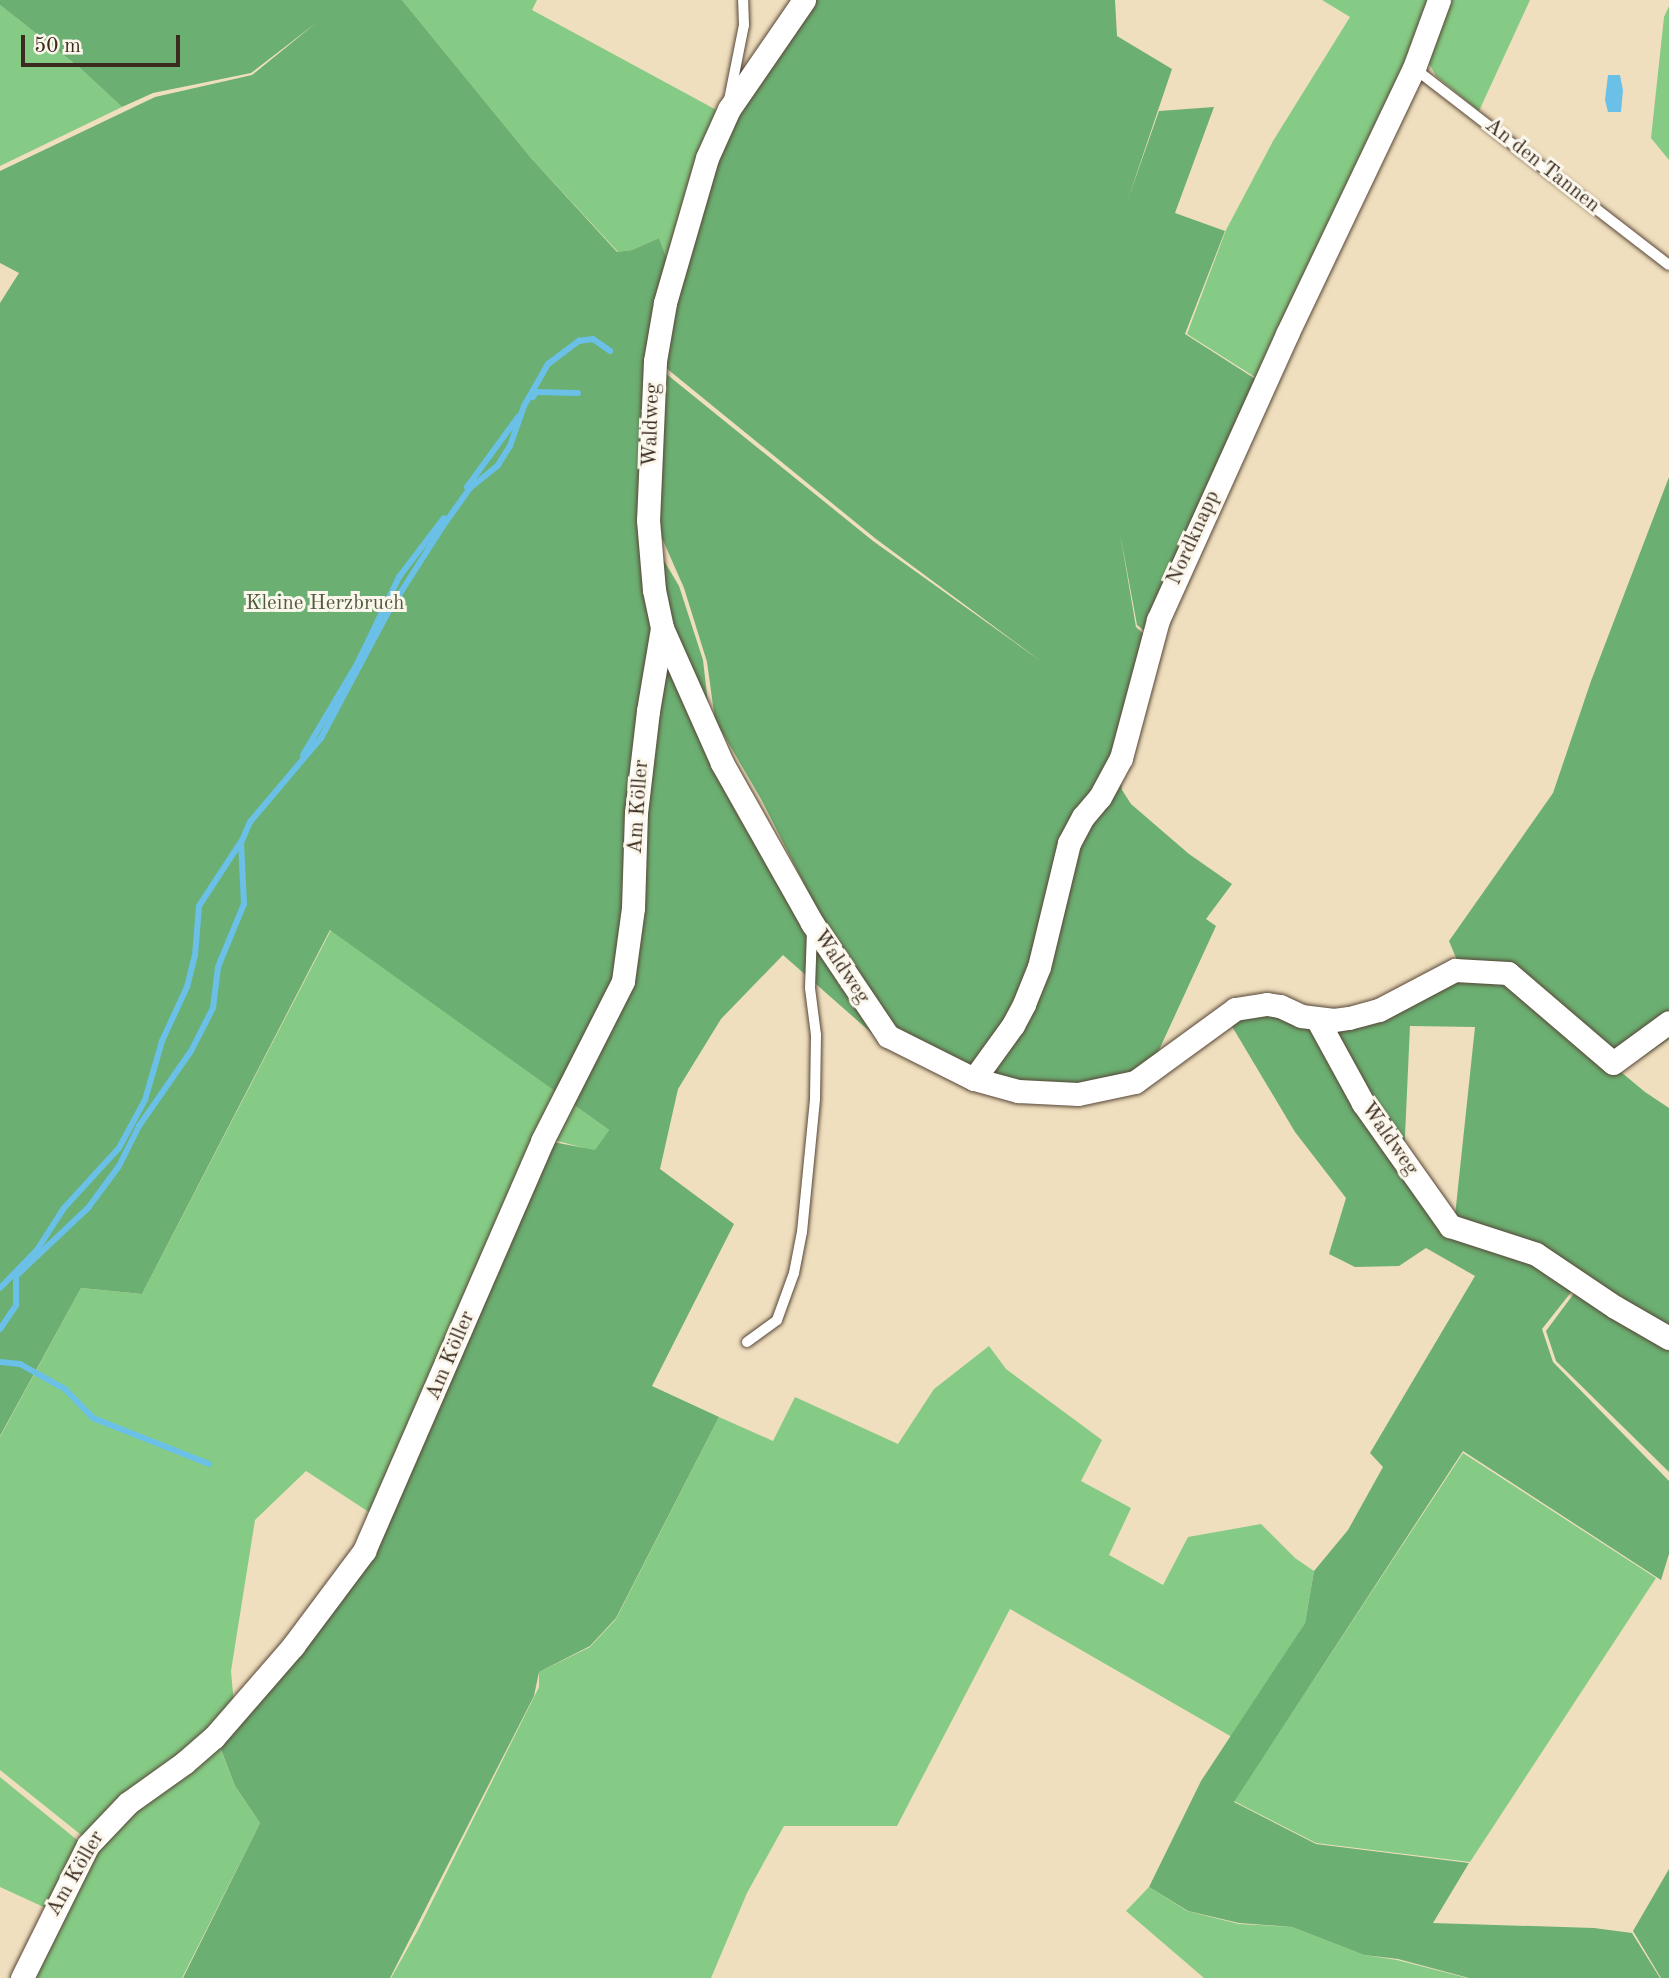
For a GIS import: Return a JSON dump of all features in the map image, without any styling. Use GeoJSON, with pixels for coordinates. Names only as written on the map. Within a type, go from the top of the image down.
{"type":"FeatureCollection","features":[{"type":"Feature","properties":{"kind":"street","name":"Waldweg"},"geometry":{"type":"LineString","coordinates":[[804,0],[729,109],[707,158],[665,303],[654,361],[648,520],[654,590],[662,628],[722,763],[812,923],[888,1037],[974,1079],[1018,1091],[1079,1094],[1135,1082],[1235,1009],[1267,1004],[1317,1019],[1363,1103],[1450,1226],[1536,1254],[1615,1307],[1669,1338]]}},
{"type":"Feature","properties":{"kind":"street","name":"Nordknapp"},"geometry":{"type":"LineString","coordinates":[[974,1079],[1013,1025],[1024,1004],[1039,967],[1069,843],[1121,758],[1158,620],[1281,346],[1414,68],[1438,0]]}},
{"type":"Feature","properties":{"kind":"street","name":"Am Köller"},"geometry":{"type":"LineString","coordinates":[[22,1978],[88,1845],[128,1803],[184,1763],[214,1737],[293,1646],[364,1551],[552,1119],[623,981],[633,908],[636,813],[648,711],[662,628]]}},
{"type":"Feature","properties":{"kind":"street"},"geometry":{"type":"LineString","coordinates":[[1317,1019],[1334,1020],[1363,1015],[1455,970],[1508,973],[1613,1063],[1669,1021]]}},
{"type":"Feature","properties":{"kind":"lane"},"geometry":{"type":"LineString","coordinates":[[729,109],[729,90],[744,26],[743,0]]}},
{"type":"Feature","properties":{"kind":"lane","name":"An den Tannen"},"geometry":{"type":"LineString","coordinates":[[1414,68],[1669,265]]}},
{"type":"Feature","properties":{"kind":"lane"},"geometry":{"type":"LineString","coordinates":[[747,1342],[778,1320],[794,1273],[802,1232],[815,1099],[816,1035],[810,988],[812,923]]}},
{"type":"Feature","properties":{"kind":"green space","name":"Kleine Herzbruch"},"geometry":{"type":"Polygon","coordinates":[[[0,0],[402,0],[531,158],[617,252],[632,250],[659,238],[670,267],[640,520],[679,586],[703,660],[710,721],[821,917],[761,799],[715,720],[707,662],[684,588],[654,520],[659,368],[873,541],[1042,662],[876,539],[660,363],[710,160],[810,0],[1115,0],[1117,36],[1172,69],[1127,202],[1159,111],[1214,107],[1175,213],[1225,231],[1185,334],[1257,380],[1150,635],[1137,625],[1120,533],[1136,627],[1148,638],[1121,778],[1122,790],[1131,804],[1189,854],[1232,884],[1206,919],[1216,926],[1154,1061],[1134,1075],[1078,1090],[1017,1086],[884,1044],[783,955],[721,1019],[678,1089],[660,1169],[734,1224],[652,1386],[719,1417],[616,1618],[590,1646],[539,1672],[534,1696],[390,1978],[183,1978],[260,1823],[235,1786],[218,1742],[370,1555],[548,1141],[595,1150],[609,1130],[330,930],[142,1294],[81,1288],[0,1436],[0,303],[19,273],[0,263],[0,171],[155,97],[252,75],[316,23],[251,73],[153,93],[122,107],[80,68],[0,5],[0,0]]]}},
{"type":"Feature","properties":{"kind":"green space"},"geometry":{"type":"Polygon","coordinates":[[[402,0],[537,0],[532,10],[722,113],[670,267],[659,238],[632,250],[618,252],[531,158],[402,0]]]}},
{"type":"Feature","properties":{"kind":"green space"},"geometry":{"type":"Polygon","coordinates":[[[1322,0],[1433,0],[1407,69],[1258,379],[1187,334],[1226,230],[1273,141],[1350,17],[1322,0]]]}},
{"type":"Feature","properties":{"kind":"green space"},"geometry":{"type":"Polygon","coordinates":[[[1443,0],[1530,0],[1479,111],[1436,76],[1424,55],[1443,0]]]}},
{"type":"Feature","properties":{"kind":"green space"},"geometry":{"type":"Polygon","coordinates":[[[0,5],[80,68],[122,107],[0,166],[0,5]]]}},
{"type":"Feature","properties":{"kind":"green space"},"geometry":{"type":"Polygon","coordinates":[[[1669,6],[1669,160],[1651,138],[1664,17],[1669,6]]]}},
{"type":"Feature","properties":{"kind":"green space"},"geometry":{"type":"Polygon","coordinates":[[[1669,477],[1669,1039],[1626,1068],[1510,970],[1459,965],[1449,941],[1553,793],[1591,681],[1669,477]]]}},
{"type":"Feature","properties":{"kind":"green space"},"geometry":{"type":"Polygon","coordinates":[[[331,930],[609,1130],[595,1151],[539,1136],[378,1518],[306,1471],[255,1520],[231,1671],[234,1705],[85,1838],[0,1770],[0,1437],[81,1288],[142,1294],[331,930]]]}},
{"type":"Feature","properties":{"kind":"green space"},"geometry":{"type":"Polygon","coordinates":[[[1456,976],[1507,977],[1645,1092],[1669,1108],[1669,1333],[1454,1225],[1475,1027],[1410,1026],[1404,1158],[1328,1029],[1456,976]]]}},
{"type":"Feature","properties":{"kind":"green space"},"geometry":{"type":"Polygon","coordinates":[[[1278,1009],[1322,1036],[1448,1231],[1531,1260],[1576,1286],[1542,1329],[1553,1362],[1669,1481],[1669,1554],[1661,1580],[1463,1451],[1234,1802],[1316,1844],[1469,1863],[1433,1923],[1594,1928],[1632,1933],[1660,1978],[1469,1978],[1398,1959],[1364,1955],[1292,1927],[1239,1923],[1188,1911],[1149,1887],[1201,1781],[1305,1623],[1314,1571],[1348,1530],[1383,1467],[1370,1453],[1475,1276],[1426,1248],[1399,1266],[1355,1267],[1329,1254],[1346,1198],[1295,1132],[1227,1018],[1278,1009]]]}},
{"type":"Feature","properties":{"kind":"green space"},"geometry":{"type":"Polygon","coordinates":[[[1578,1288],[1669,1343],[1669,1472],[1556,1361],[1546,1331],[1578,1288]]]}},
{"type":"Feature","properties":{"kind":"green space"},"geometry":{"type":"Polygon","coordinates":[[[989,1346],[1006,1369],[1102,1440],[1081,1481],[1131,1508],[1109,1555],[1163,1585],[1188,1537],[1261,1524],[1295,1558],[1314,1571],[1305,1623],[1232,1737],[1010,1609],[897,1826],[784,1826],[747,1893],[711,1978],[391,1978],[418,1930],[539,1687],[539,1672],[590,1647],[616,1619],[719,1417],[773,1441],[795,1397],[898,1444],[934,1389],[989,1346]]]}},
{"type":"Feature","properties":{"kind":"green space"},"geometry":{"type":"Polygon","coordinates":[[[1463,1453],[1656,1578],[1470,1862],[1316,1843],[1234,1801],[1463,1453]]]}},
{"type":"Feature","properties":{"kind":"green space"},"geometry":{"type":"Polygon","coordinates":[[[218,1743],[235,1786],[260,1823],[182,1978],[27,1978],[93,1846],[218,1743]]]}},
{"type":"Feature","properties":{"kind":"green space"},"geometry":{"type":"Polygon","coordinates":[[[0,1777],[82,1844],[48,1909],[0,1887],[0,1777]]]}},
{"type":"Feature","properties":{"kind":"green space"},"geometry":{"type":"Polygon","coordinates":[[[1669,1869],[1669,1978],[1661,1978],[1633,1931],[1669,1869]]]}},
{"type":"Feature","properties":{"kind":"green space"},"geometry":{"type":"Polygon","coordinates":[[[1149,1887],[1187,1911],[1239,1924],[1292,1927],[1364,1955],[1397,1960],[1467,1978],[1204,1978],[1126,1911],[1149,1887]]]}},
{"type":"Feature","properties":{"kind":"water"},"geometry":{"type":"Polygon","coordinates":[[[1608,75],[1620,75],[1623,90],[1621,112],[1608,112],[1605,100],[1608,75]]]}},
{"type":"Feature","properties":{"kind":"waterway"},"geometry":{"type":"LineString","coordinates":[[0,1329],[16,1305],[16,1276],[88,1208],[119,1166],[139,1126],[191,1051],[213,1008],[218,967],[244,904],[241,843],[250,822],[321,738],[390,609],[443,526],[470,488],[498,465],[510,446],[524,406],[548,364],[579,341],[593,339],[610,351]]}},
{"type":"Feature","properties":{"kind":"waterway"},"geometry":{"type":"LineString","coordinates":[[533,397],[536,392],[578,393]]}},
{"type":"Feature","properties":{"kind":"waterway"},"geometry":{"type":"LineString","coordinates":[[467,487],[518,417]]}},
{"type":"Feature","properties":{"kind":"waterway"},"geometry":{"type":"LineString","coordinates":[[303,755],[357,664],[399,577],[444,518]]}},
{"type":"Feature","properties":{"kind":"waterway"},"geometry":{"type":"LineString","coordinates":[[0,1288],[37,1250],[64,1208],[119,1148],[145,1100],[162,1041],[187,987],[195,956],[199,906],[242,840]]}},
{"type":"Feature","properties":{"kind":"waterway"},"geometry":{"type":"LineString","coordinates":[[0,1362],[20,1364],[65,1389],[93,1418],[209,1464]]}}]}
